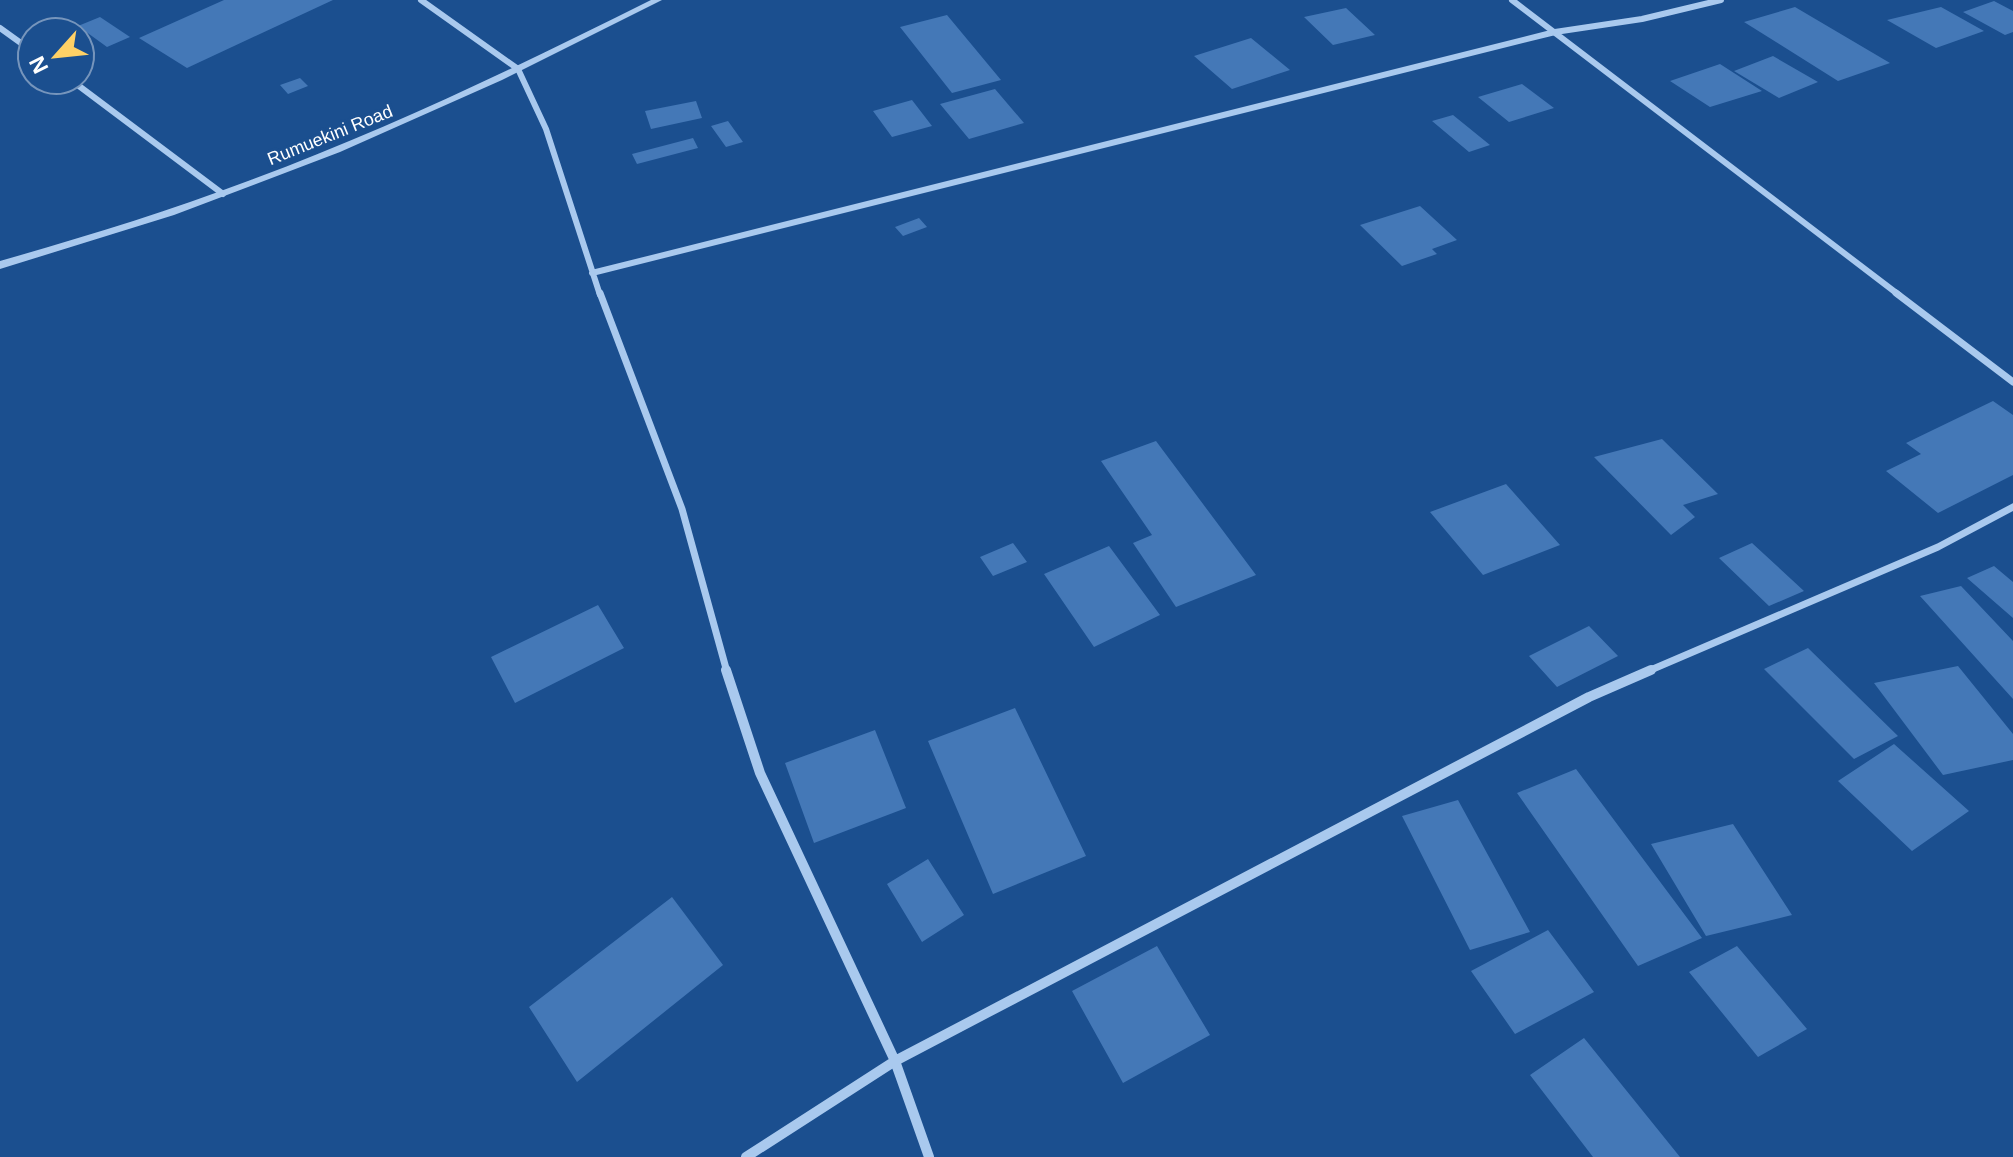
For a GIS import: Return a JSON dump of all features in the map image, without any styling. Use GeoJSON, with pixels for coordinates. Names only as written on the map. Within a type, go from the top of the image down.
{"type":"FeatureCollection","features":[{"type":"Feature","properties":{"kind":"street"},"geometry":{"type":"LineString","coordinates":[[421,0],[518,69],[546,129],[592,273],[682,509],[722,658],[760,773],[895,1061],[929,1157]]}},
{"type":"Feature","properties":{"kind":"street","name":"Rumuekini Road"},"geometry":{"type":"LineString","coordinates":[[0,265],[223,194],[403,124],[658,0]]}},
{"type":"Feature","properties":{"kind":"street"},"geometry":{"type":"LineString","coordinates":[[1512,0],[2013,382]]}},
{"type":"Feature","properties":{"kind":"street"},"geometry":{"type":"LineString","coordinates":[[592,273],[1555,32],[1642,19],[1721,0]]}},
{"type":"Feature","properties":{"kind":"street"},"geometry":{"type":"LineString","coordinates":[[92,96],[223,194]]}},
{"type":"Feature","properties":{"kind":"street"},"geometry":{"type":"LineString","coordinates":[[746,1157],[895,1061],[1589,697],[1938,547],[2013,507]]}},
{"type":"Feature","properties":{"kind":"building"},"geometry":{"type":"Polygon","coordinates":[[[224,0],[333,0],[187,68],[139,38],[224,0]]]}},
{"type":"Feature","properties":{"kind":"building"},"geometry":{"type":"Polygon","coordinates":[[[1994,1],[2013,11],[2013,32],[2005,35],[1963,12],[1994,1]]]}},
{"type":"Feature","properties":{"kind":"building"},"geometry":{"type":"Polygon","coordinates":[[[1795,7],[1890,63],[1838,81],[1744,22],[1795,7]]]}},
{"type":"Feature","properties":{"kind":"building"},"geometry":{"type":"Polygon","coordinates":[[[1941,7],[1984,31],[1936,48],[1887,20],[1941,7]]]}},
{"type":"Feature","properties":{"kind":"building"},"geometry":{"type":"Polygon","coordinates":[[[1346,8],[1375,35],[1333,45],[1304,17],[1346,8]]]}},
{"type":"Feature","properties":{"kind":"building"},"geometry":{"type":"Polygon","coordinates":[[[947,15],[1001,80],[952,93],[900,27],[947,15]]]}},
{"type":"Feature","properties":{"kind":"building"},"geometry":{"type":"Polygon","coordinates":[[[100,17],[130,37],[107,47],[96,39],[96,19],[100,17]]]}},
{"type":"Feature","properties":{"kind":"building"},"geometry":{"type":"Polygon","coordinates":[[[1251,38],[1290,70],[1232,89],[1194,56],[1251,38]]]}},
{"type":"Feature","properties":{"kind":"building"},"geometry":{"type":"Polygon","coordinates":[[[1773,56],[1818,82],[1779,98],[1734,71],[1773,56]]]}},
{"type":"Feature","properties":{"kind":"building"},"geometry":{"type":"Polygon","coordinates":[[[1720,64],[1762,91],[1710,107],[1670,81],[1720,64]]]}},
{"type":"Feature","properties":{"kind":"building"},"geometry":{"type":"Polygon","coordinates":[[[300,78],[308,86],[288,94],[280,85],[300,78]]]}},
{"type":"Feature","properties":{"kind":"building"},"geometry":{"type":"Polygon","coordinates":[[[1522,84],[1554,108],[1509,122],[1478,97],[1522,84]]]}},
{"type":"Feature","properties":{"kind":"building"},"geometry":{"type":"Polygon","coordinates":[[[995,89],[1024,123],[969,139],[940,104],[995,89]]]}},
{"type":"Feature","properties":{"kind":"building"},"geometry":{"type":"Polygon","coordinates":[[[912,100],[932,126],[892,137],[873,111],[912,100]]]}},
{"type":"Feature","properties":{"kind":"building"},"geometry":{"type":"Polygon","coordinates":[[[696,101],[702,118],[651,129],[645,111],[696,101]]]}},
{"type":"Feature","properties":{"kind":"building"},"geometry":{"type":"Polygon","coordinates":[[[1453,115],[1490,145],[1469,152],[1432,121],[1453,115]]]}},
{"type":"Feature","properties":{"kind":"building"},"geometry":{"type":"Polygon","coordinates":[[[728,121],[743,142],[726,147],[711,126],[728,121]]]}},
{"type":"Feature","properties":{"kind":"building"},"geometry":{"type":"Polygon","coordinates":[[[693,138],[698,148],[637,164],[632,154],[693,138]]]}},
{"type":"Feature","properties":{"kind":"building"},"geometry":{"type":"Polygon","coordinates":[[[1420,206],[1457,240],[1432,249],[1437,254],[1402,266],[1360,225],[1420,206]]]}},
{"type":"Feature","properties":{"kind":"building"},"geometry":{"type":"Polygon","coordinates":[[[919,218],[927,227],[903,236],[895,227],[919,218]]]}},
{"type":"Feature","properties":{"kind":"building"},"geometry":{"type":"Polygon","coordinates":[[[1993,401],[2013,415],[2013,475],[1938,513],[1886,471],[1921,454],[1906,443],[1993,401]]]}},
{"type":"Feature","properties":{"kind":"building"},"geometry":{"type":"Polygon","coordinates":[[[1662,439],[1718,494],[1683,505],[1695,517],[1671,535],[1594,457],[1662,439]]]}},
{"type":"Feature","properties":{"kind":"building"},"geometry":{"type":"Polygon","coordinates":[[[1156,441],[1256,575],[1176,607],[1133,543],[1152,535],[1101,461],[1156,441]]]}},
{"type":"Feature","properties":{"kind":"building"},"geometry":{"type":"Polygon","coordinates":[[[1506,484],[1560,545],[1483,575],[1430,512],[1506,484]]]}},
{"type":"Feature","properties":{"kind":"building"},"geometry":{"type":"Polygon","coordinates":[[[1013,543],[1027,562],[993,576],[980,557],[1013,543]]]}},
{"type":"Feature","properties":{"kind":"building"},"geometry":{"type":"Polygon","coordinates":[[[1752,543],[1804,591],[1769,606],[1719,558],[1752,543]]]}},
{"type":"Feature","properties":{"kind":"building"},"geometry":{"type":"Polygon","coordinates":[[[1109,546],[1160,615],[1094,647],[1044,574],[1109,546]]]}},
{"type":"Feature","properties":{"kind":"building"},"geometry":{"type":"Polygon","coordinates":[[[1994,566],[2013,582],[2013,618],[1967,578],[1994,566]]]}},
{"type":"Feature","properties":{"kind":"building"},"geometry":{"type":"Polygon","coordinates":[[[1961,586],[2013,641],[2013,699],[1920,596],[1961,586]]]}},
{"type":"Feature","properties":{"kind":"building"},"geometry":{"type":"Polygon","coordinates":[[[598,605],[624,648],[515,703],[491,657],[598,605]]]}},
{"type":"Feature","properties":{"kind":"building"},"geometry":{"type":"Polygon","coordinates":[[[1589,626],[1618,656],[1557,687],[1529,656],[1589,626]]]}},
{"type":"Feature","properties":{"kind":"building"},"geometry":{"type":"Polygon","coordinates":[[[1808,648],[1898,736],[1854,759],[1764,669],[1808,648]]]}},
{"type":"Feature","properties":{"kind":"building"},"geometry":{"type":"Polygon","coordinates":[[[1958,666],[2013,734],[2013,760],[1943,775],[1874,683],[1958,666]]]}},
{"type":"Feature","properties":{"kind":"building"},"geometry":{"type":"Polygon","coordinates":[[[1015,708],[1086,856],[993,894],[928,741],[1015,708]]]}},
{"type":"Feature","properties":{"kind":"building"},"geometry":{"type":"Polygon","coordinates":[[[875,730],[906,808],[814,843],[785,763],[875,730]]]}},
{"type":"Feature","properties":{"kind":"building"},"geometry":{"type":"Polygon","coordinates":[[[1894,744],[1969,811],[1912,851],[1838,781],[1894,744]]]}},
{"type":"Feature","properties":{"kind":"building"},"geometry":{"type":"Polygon","coordinates":[[[1576,769],[1702,938],[1638,966],[1517,793],[1576,769]]]}},
{"type":"Feature","properties":{"kind":"building"},"geometry":{"type":"Polygon","coordinates":[[[1458,800],[1530,932],[1470,950],[1402,816],[1458,800]]]}},
{"type":"Feature","properties":{"kind":"building"},"geometry":{"type":"Polygon","coordinates":[[[1733,824],[1792,915],[1706,936],[1651,844],[1733,824]]]}},
{"type":"Feature","properties":{"kind":"building"},"geometry":{"type":"Polygon","coordinates":[[[928,859],[964,915],[922,942],[887,884],[928,859]]]}},
{"type":"Feature","properties":{"kind":"building"},"geometry":{"type":"Polygon","coordinates":[[[672,897],[723,965],[577,1082],[529,1007],[672,897]]]}},
{"type":"Feature","properties":{"kind":"building"},"geometry":{"type":"Polygon","coordinates":[[[1548,930],[1594,992],[1515,1034],[1471,971],[1548,930]]]}},
{"type":"Feature","properties":{"kind":"building"},"geometry":{"type":"Polygon","coordinates":[[[1157,946],[1210,1035],[1123,1083],[1072,991],[1157,946]]]}},
{"type":"Feature","properties":{"kind":"building"},"geometry":{"type":"Polygon","coordinates":[[[1737,946],[1807,1029],[1758,1057],[1689,972],[1737,946]]]}},
{"type":"Feature","properties":{"kind":"building"},"geometry":{"type":"Polygon","coordinates":[[[1584,1038],[1680,1157],[1593,1157],[1530,1075],[1584,1038]]]}}]}
